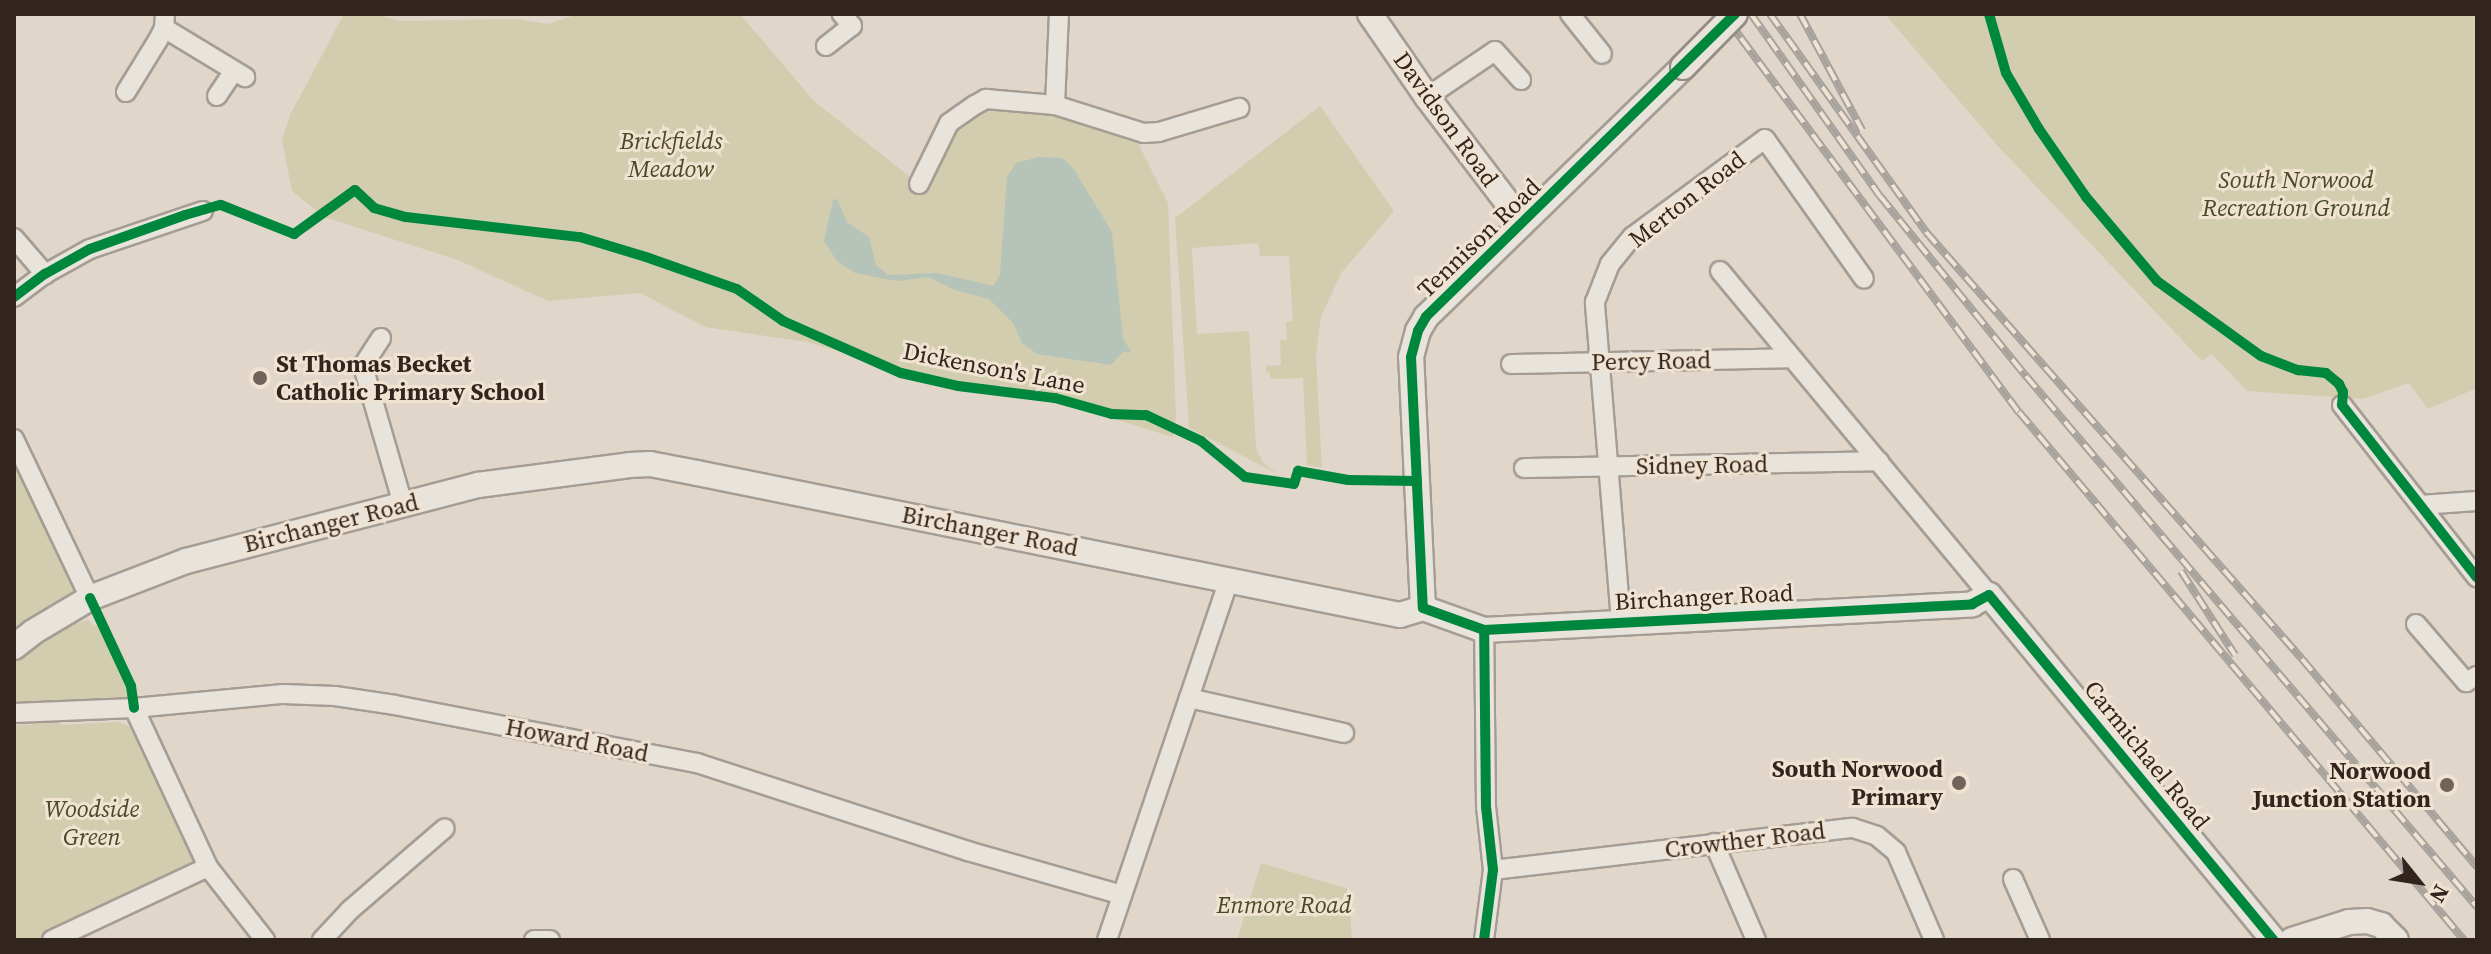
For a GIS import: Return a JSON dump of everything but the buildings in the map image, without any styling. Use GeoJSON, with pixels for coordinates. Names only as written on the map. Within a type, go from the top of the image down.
{"type":"FeatureCollection","features":[{"type":"Feature","properties":{"kind":"street"},"geometry":{"type":"LineString","coordinates":[[826,46],[852,26],[842,14]]}},
{"type":"Feature","properties":{"kind":"street"},"geometry":{"type":"LineString","coordinates":[[1055,105],[1059,14]]}},
{"type":"Feature","properties":{"kind":"street","name":"Davidson Road"},"geometry":{"type":"LineString","coordinates":[[1370,14],[1427,97],[1523,223]]}},
{"type":"Feature","properties":{"kind":"street"},"geometry":{"type":"LineString","coordinates":[[1570,14],[1602,54]]}},
{"type":"Feature","properties":{"kind":"street","name":"Tennison Road"},"geometry":{"type":"LineString","coordinates":[[1423,608],[1413,342],[1426,317],[1735,14]]}},
{"type":"Feature","properties":{"kind":"street"},"geometry":{"type":"LineString","coordinates":[[126,92],[164,21],[239,74],[217,96]]}},
{"type":"Feature","properties":{"kind":"street"},"geometry":{"type":"LineString","coordinates":[[1427,97],[1495,51],[1521,80]]}},
{"type":"Feature","properties":{"kind":"street"},"geometry":{"type":"LineString","coordinates":[[919,184],[949,123],[986,99],[1055,105],[1144,133],[1159,132],[1239,108]]}},
{"type":"Feature","properties":{"kind":"street","name":"Merton Road"},"geometry":{"type":"LineString","coordinates":[[1621,621],[1595,302],[1610,264],[1632,237],[1765,139],[1864,279]]}},
{"type":"Feature","properties":{"kind":"street"},"geometry":{"type":"LineString","coordinates":[[14,297],[45,274],[90,249],[203,211]]}},
{"type":"Feature","properties":{"kind":"street"},"geometry":{"type":"LineString","coordinates":[[14,238],[45,274]]}},
{"type":"Feature","properties":{"kind":"street","name":"Carmichael Road"},"geometry":{"type":"LineString","coordinates":[[1720,271],[2273,940]]}},
{"type":"Feature","properties":{"kind":"street"},"geometry":{"type":"LineString","coordinates":[[381,338],[363,366],[403,505]]}},
{"type":"Feature","properties":{"kind":"street","name":"Percy Road"},"geometry":{"type":"LineString","coordinates":[[1511,364],[1792,358]]}},
{"type":"Feature","properties":{"kind":"street"},"geometry":{"type":"LineString","coordinates":[[2342,405],[2477,578]]}},
{"type":"Feature","properties":{"kind":"street"},"geometry":{"type":"LineString","coordinates":[[14,439],[90,598]]}},
{"type":"Feature","properties":{"kind":"street","name":"Sidney Road"},"geometry":{"type":"LineString","coordinates":[[1524,468],[1879,461]]}},
{"type":"Feature","properties":{"kind":"street","name":"Birchanger Road"},"geometry":{"type":"LineString","coordinates":[[14,647],[90,598],[186,561],[492,483],[565,471],[650,464],[1400,615],[1423,608],[1484,630],[1972,604],[1989,595]]}},
{"type":"Feature","properties":{"kind":"street"},"geometry":{"type":"LineString","coordinates":[[2420,505],[2477,501]]}},
{"type":"Feature","properties":{"kind":"street"},"geometry":{"type":"LineString","coordinates":[[1107,940],[1229,579]]}},
{"type":"Feature","properties":{"kind":"street"},"geometry":{"type":"LineString","coordinates":[[2416,624],[2466,682],[2477,676]]}},
{"type":"Feature","properties":{"kind":"street"},"geometry":{"type":"LineString","coordinates":[[1484,630],[1486,807],[1493,870],[1484,940]]}},
{"type":"Feature","properties":{"kind":"street","name":"Howard Road"},"geometry":{"type":"LineString","coordinates":[[14,713],[134,708],[240,695],[335,696],[697,763],[968,851],[1122,895]]}},
{"type":"Feature","properties":{"kind":"street"},"geometry":{"type":"LineString","coordinates":[[1189,698],[1344,733]]}},
{"type":"Feature","properties":{"kind":"street"},"geometry":{"type":"LineString","coordinates":[[134,708],[208,867],[265,940]]}},
{"type":"Feature","properties":{"kind":"street"},"geometry":{"type":"LineString","coordinates":[[322,940],[343,917],[445,828]]}},
{"type":"Feature","properties":{"kind":"street","name":"Crowther Road"},"geometry":{"type":"LineString","coordinates":[[1493,870],[1853,828],[1877,836],[1896,852],[1934,940]]}},
{"type":"Feature","properties":{"kind":"street"},"geometry":{"type":"LineString","coordinates":[[1714,843],[1756,940]]}},
{"type":"Feature","properties":{"kind":"street"},"geometry":{"type":"LineString","coordinates":[[52,940],[208,867]]}},
{"type":"Feature","properties":{"kind":"street"},"geometry":{"type":"LineString","coordinates":[[2013,879],[2040,940]]}},
{"type":"Feature","properties":{"kind":"street"},"geometry":{"type":"LineString","coordinates":[[2292,940],[2349,922],[2367,921],[2381,925],[2396,940]]}},
{"type":"Feature","properties":{"kind":"street"},"geometry":{"type":"LineString","coordinates":[[534,940],[550,940]]}},
{"type":"Feature","properties":{"kind":"green space","name":"Brickfields Meadow"},"geometry":{"type":"Polygon","coordinates":[[[344,14],[374,14],[401,21],[517,19],[548,24],[578,14],[740,14],[814,101],[919,184],[950,125],[984,92],[1135,137],[1168,203],[1176,417],[1173,437],[1002,385],[970,389],[807,342],[705,327],[640,293],[548,301],[458,260],[324,217],[292,191],[282,140],[290,115],[344,14]]]}},
{"type":"Feature","properties":{"kind":"green space","name":"South Norwood Recreation Ground"},"geometry":{"type":"Polygon","coordinates":[[[1885,14],[2477,14],[2477,388],[2428,409],[2409,383],[2363,399],[2247,391],[2212,354],[2202,361],[1995,143],[1885,14]]]}},
{"type":"Feature","properties":{"kind":"green space"},"geometry":{"type":"Polygon","coordinates":[[[1320,106],[1394,211],[1342,272],[1321,316],[1316,357],[1322,468],[1307,465],[1303,378],[1270,379],[1270,373],[1266,372],[1266,366],[1281,365],[1280,340],[1287,340],[1286,322],[1293,321],[1289,256],[1260,256],[1258,243],[1192,248],[1197,334],[1249,331],[1256,448],[1264,464],[1278,474],[1189,428],[1175,218],[1320,106]]]}},
{"type":"Feature","properties":{"kind":"green space"},"geometry":{"type":"Polygon","coordinates":[[[14,457],[78,585],[76,592],[14,637],[14,457]]]}},
{"type":"Feature","properties":{"kind":"green space"},"geometry":{"type":"Polygon","coordinates":[[[88,620],[94,626],[100,626],[130,693],[127,699],[14,703],[14,659],[40,645],[57,629],[88,620]]]}},
{"type":"Feature","properties":{"kind":"green space","name":"Woodside Green"},"geometry":{"type":"Polygon","coordinates":[[[50,718],[62,725],[119,722],[133,728],[197,859],[191,866],[139,888],[38,940],[14,940],[14,725],[31,725],[50,718]]]}},
{"type":"Feature","properties":{"kind":"green space","name":"Enmore Road"},"geometry":{"type":"Polygon","coordinates":[[[1261,863],[1349,889],[1352,940],[1237,940],[1261,863]]]}},
{"type":"Feature","properties":{"kind":"shaded area"},"geometry":{"type":"Polygon","coordinates":[[[1039,157],[1062,158],[1073,168],[1112,232],[1123,338],[1131,352],[1123,352],[1111,365],[1037,354],[1022,343],[1013,323],[989,299],[955,290],[928,277],[897,281],[855,273],[837,261],[824,241],[833,200],[837,199],[847,222],[869,237],[876,265],[888,275],[937,273],[994,286],[1000,274],[1007,177],[1016,163],[1039,157]]]}},
{"type":"Feature","properties":{"kind":"railway"},"geometry":{"type":"LineString","coordinates":[[1723,14],[2019,412],[2464,940]]}},
{"type":"Feature","properties":{"kind":"railway"},"geometry":{"type":"LineString","coordinates":[[1751,14],[1880,196],[2026,376],[2477,907]]}},
{"type":"Feature","properties":{"kind":"railway"},"geometry":{"type":"LineString","coordinates":[[1770,14],[1926,232],[2302,659],[2477,867]]}},
{"type":"Feature","properties":{"kind":"railway"},"geometry":{"type":"LineString","coordinates":[[1800,14],[1862,130]]}},
{"type":"Feature","properties":{"kind":"railway"},"geometry":{"type":"LineString","coordinates":[[2181,571],[2235,655]]}},
{"type":"Feature","properties":{"kind":"cycle path"},"geometry":{"type":"LineString","coordinates":[[1735,14],[1426,317],[1418,331],[1411,357],[1423,608],[1484,630],[1972,604],[1989,595],[2273,940]]}},
{"type":"Feature","properties":{"kind":"cycle path"},"geometry":{"type":"LineString","coordinates":[[1989,14],[2006,73],[2039,129],[2086,197],[2157,281],[2261,356],[2298,370],[2326,373],[2339,384],[2343,392],[2342,405],[2477,578]]}},
{"type":"Feature","properties":{"kind":"cycle path","name":"Dickenson's Lane"},"geometry":{"type":"LineString","coordinates":[[14,297],[45,274],[90,249],[185,215],[221,205],[294,234],[355,190],[374,208],[406,217],[580,237],[646,257],[737,289],[783,321],[901,373],[958,386],[1055,398],[1112,414],[1146,415],[1201,441],[1245,477],[1294,484],[1298,471],[1348,480],[1417,481]]}},
{"type":"Feature","properties":{"kind":"cycle path"},"geometry":{"type":"LineString","coordinates":[[90,598],[131,686],[134,708]]}},
{"type":"Feature","properties":{"kind":"cycle path"},"geometry":{"type":"LineString","coordinates":[[1484,630],[1486,807],[1493,870],[1484,940]]}},
{"type":"Feature","properties":{"kind":"place","name":"St Thomas Becket Catholic Primary School"},"geometry":{"type":"Point","coordinates":[260,378]}},
{"type":"Feature","properties":{"kind":"place","name":"South Norwood Primary"},"geometry":{"type":"Point","coordinates":[1959,783]}},
{"type":"Feature","properties":{"kind":"place","name":"Norwood Junction Station"},"geometry":{"type":"Point","coordinates":[2447,785]}}]}
